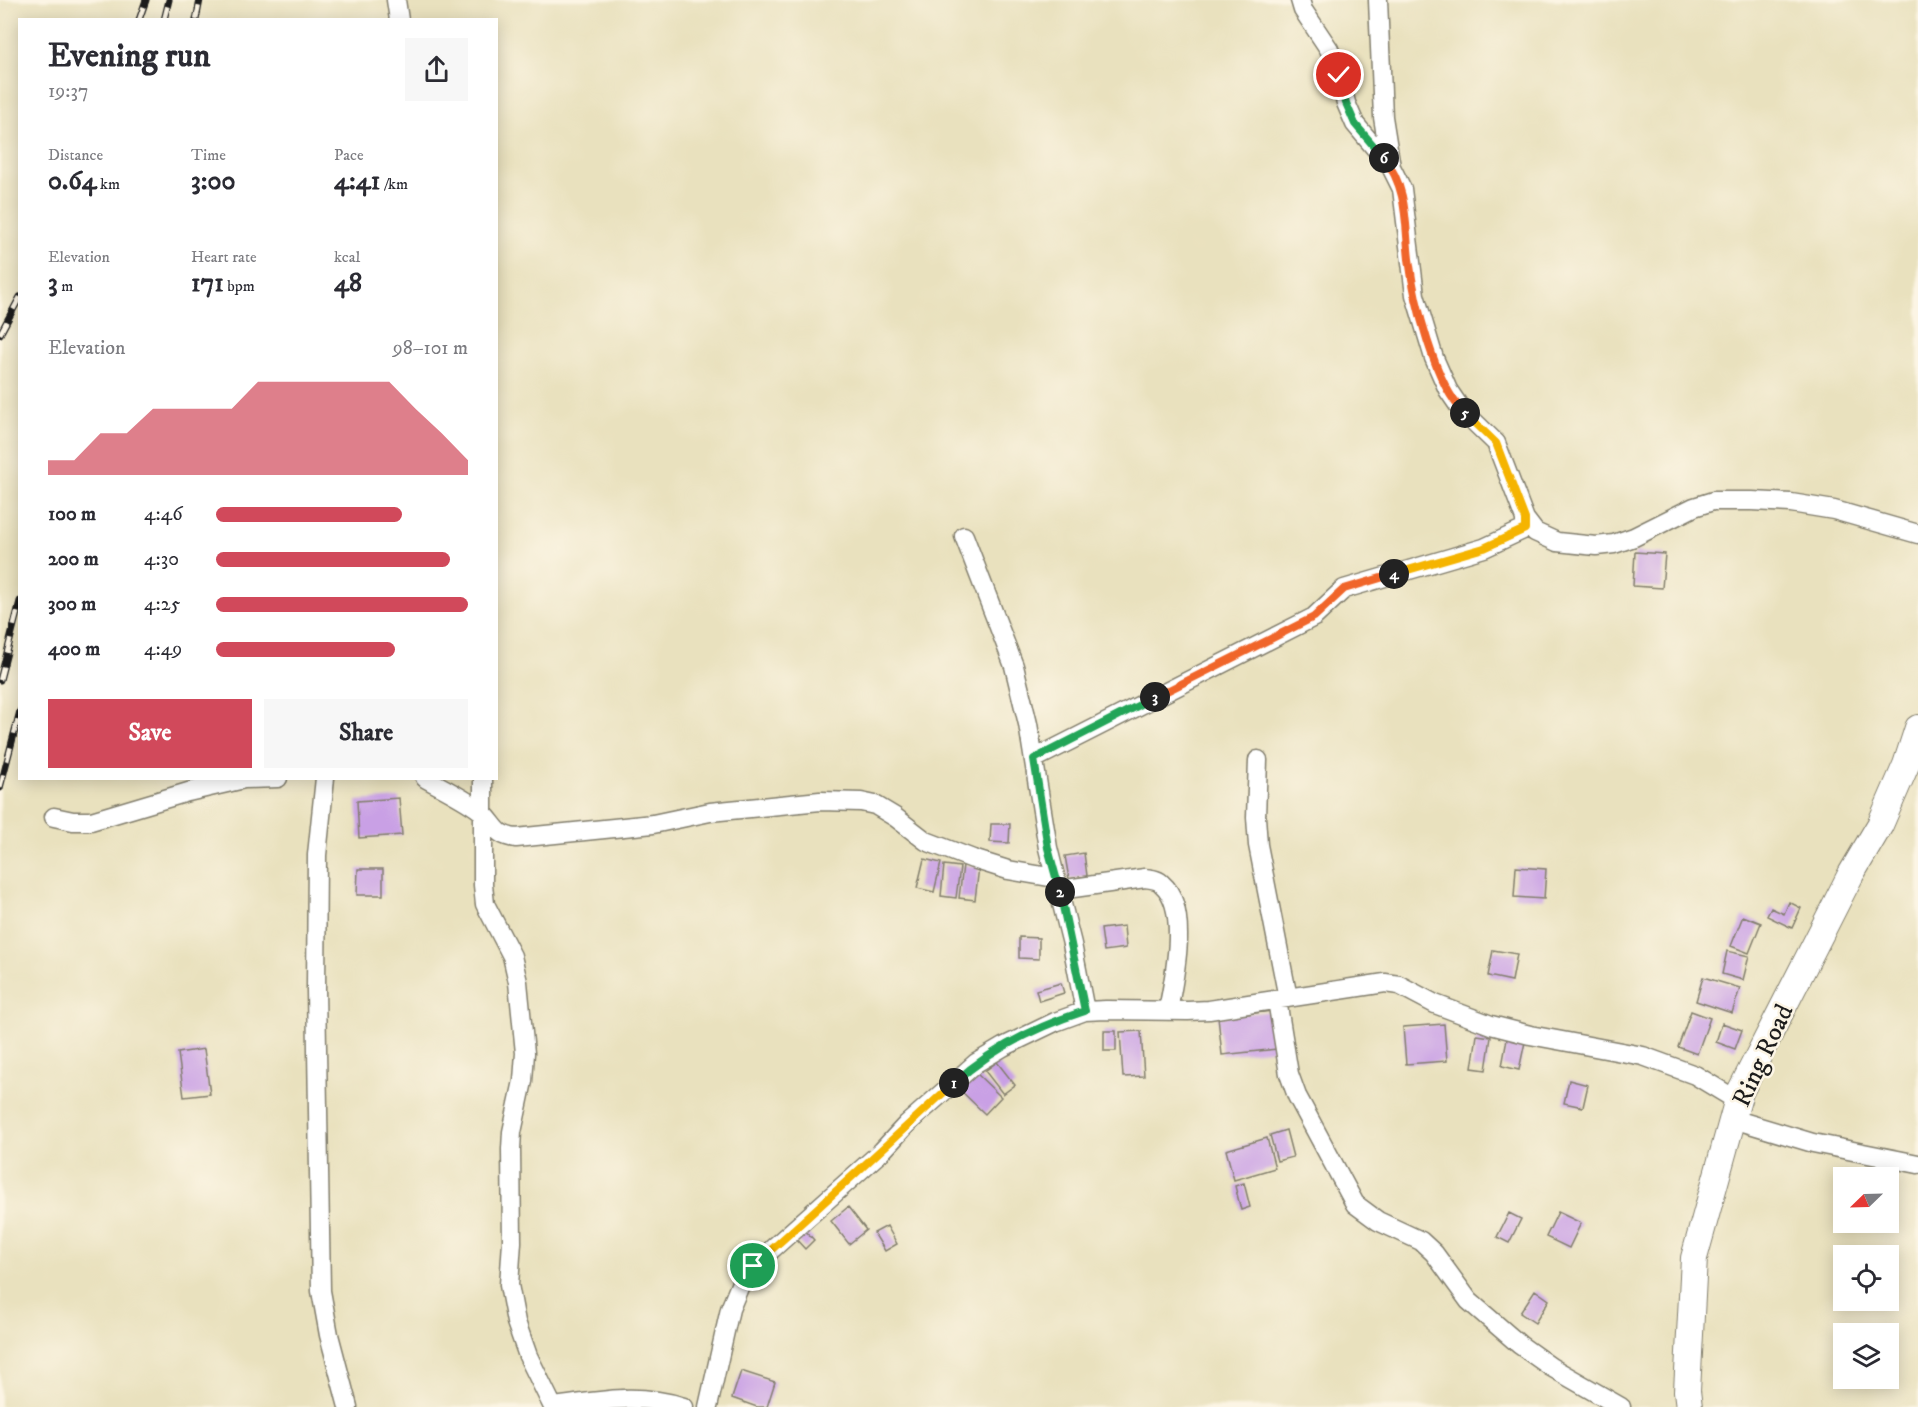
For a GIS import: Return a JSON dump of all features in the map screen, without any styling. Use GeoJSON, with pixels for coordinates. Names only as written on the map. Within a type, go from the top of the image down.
{"type":"FeatureCollection","features":[{"type":"Feature","properties":{"kind":"street"},"geometry":{"type":"LineString","coordinates":[[396,0],[399,18]]}},
{"type":"Feature","properties":{"kind":"street"},"geometry":{"type":"LineString","coordinates":[[1300,0],[1303,10],[1329,50],[1355,124],[1391,167],[1402,189],[1415,295],[1434,358],[1448,390],[1461,410],[1496,443],[1525,519],[1535,532],[1557,542],[1596,546],[1614,544],[1634,537],[1678,514],[1713,501],[1791,503],[1834,510],[1918,534]]}},
{"type":"Feature","properties":{"kind":"street"},"geometry":{"type":"LineString","coordinates":[[1378,0],[1383,117],[1391,167]]}},
{"type":"Feature","properties":{"kind":"street"},"geometry":{"type":"LineString","coordinates":[[1034,759],[1314,617],[1344,589],[1484,548],[1525,529],[1525,519]]}},
{"type":"Feature","properties":{"kind":"street"},"geometry":{"type":"LineString","coordinates":[[964,536],[1014,666],[1028,724],[1057,884],[1085,1011]]}},
{"type":"Feature","properties":{"kind":"street","name":"Ring Road"},"geometry":{"type":"LineString","coordinates":[[1689,1407],[1687,1391],[1694,1258],[1740,1092],[1851,874],[1880,825],[1906,765],[1918,728]]}},
{"type":"Feature","properties":{"kind":"street"},"geometry":{"type":"LineString","coordinates":[[1258,759],[1256,817],[1258,845],[1283,999],[1289,1074],[1297,1096],[1355,1204],[1378,1221],[1421,1241],[1434,1253],[1469,1301],[1520,1345],[1551,1367],[1621,1407]]}},
{"type":"Feature","properties":{"kind":"street"},"geometry":{"type":"LineString","coordinates":[[54,817],[73,821],[91,821],[188,792],[240,780]]}},
{"type":"Feature","properties":{"kind":"street"},"geometry":{"type":"LineString","coordinates":[[325,780],[317,855],[316,989],[321,1291],[329,1335],[348,1407]]}},
{"type":"Feature","properties":{"kind":"street"},"geometry":{"type":"LineString","coordinates":[[428,780],[483,813],[504,836],[516,838],[653,824],[710,812],[820,801],[861,802],[875,806],[895,817],[927,841],[973,859],[1057,884],[1145,878],[1155,880],[1168,891],[1175,909],[1178,930],[1176,965],[1168,1010]]}},
{"type":"Feature","properties":{"kind":"street"},"geometry":{"type":"LineString","coordinates":[[483,780],[485,904],[512,956],[524,1030],[523,1081],[512,1132],[511,1149],[512,1242],[509,1285],[516,1322],[528,1356],[553,1407],[621,1398],[661,1400],[684,1407]]}},
{"type":"Feature","properties":{"kind":"street"},"geometry":{"type":"LineString","coordinates":[[708,1407],[730,1309],[740,1285],[753,1266],[976,1063],[1055,1022],[1085,1011],[1209,1010],[1358,986],[1385,983],[1399,985],[1435,1004],[1491,1025],[1540,1037],[1643,1056],[1695,1075],[1735,1110],[1813,1143],[1918,1164]]}},
{"type":"Feature","properties":{"kind":"building"},"geometry":{"type":"Polygon","coordinates":[[[1635,552],[1665,554],[1662,588],[1633,586],[1635,552]]]}},
{"type":"Feature","properties":{"kind":"building"},"geometry":{"type":"Polygon","coordinates":[[[399,798],[402,835],[359,838],[357,801],[399,798]]]}},
{"type":"Feature","properties":{"kind":"building"},"geometry":{"type":"Polygon","coordinates":[[[991,824],[1010,824],[1009,843],[990,842],[991,824]]]}},
{"type":"Feature","properties":{"kind":"building"},"geometry":{"type":"Polygon","coordinates":[[[1084,853],[1087,876],[1069,879],[1065,856],[1084,853]]]}},
{"type":"Feature","properties":{"kind":"building"},"geometry":{"type":"Polygon","coordinates":[[[924,859],[941,863],[934,892],[917,888],[924,859]]]}},
{"type":"Feature","properties":{"kind":"building"},"geometry":{"type":"Polygon","coordinates":[[[944,865],[960,867],[956,898],[941,896],[944,865]]]}},
{"type":"Feature","properties":{"kind":"building"},"geometry":{"type":"Polygon","coordinates":[[[963,865],[979,867],[975,900],[959,898],[963,865]]]}},
{"type":"Feature","properties":{"kind":"building"},"geometry":{"type":"Polygon","coordinates":[[[1516,867],[1546,869],[1544,899],[1514,897],[1516,867]]]}},
{"type":"Feature","properties":{"kind":"building"},"geometry":{"type":"Polygon","coordinates":[[[358,869],[383,869],[383,895],[357,895],[358,869]]]}},
{"type":"Feature","properties":{"kind":"building"},"geometry":{"type":"Polygon","coordinates":[[[1789,902],[1801,908],[1792,928],[1767,916],[1771,908],[1784,914],[1789,902]]]}},
{"type":"Feature","properties":{"kind":"building"},"geometry":{"type":"Polygon","coordinates":[[[1743,916],[1761,923],[1749,953],[1731,946],[1743,916]]]}},
{"type":"Feature","properties":{"kind":"building"},"geometry":{"type":"Polygon","coordinates":[[[1124,926],[1126,948],[1104,951],[1101,929],[1124,926]]]}},
{"type":"Feature","properties":{"kind":"building"},"geometry":{"type":"Polygon","coordinates":[[[1019,937],[1039,938],[1039,959],[1019,958],[1019,937]]]}},
{"type":"Feature","properties":{"kind":"building"},"geometry":{"type":"Polygon","coordinates":[[[1493,950],[1517,954],[1512,981],[1488,976],[1493,950]]]}},
{"type":"Feature","properties":{"kind":"building"},"geometry":{"type":"Polygon","coordinates":[[[1727,951],[1749,956],[1743,980],[1722,974],[1727,951]]]}},
{"type":"Feature","properties":{"kind":"building"},"geometry":{"type":"Polygon","coordinates":[[[1703,977],[1740,988],[1732,1013],[1696,1001],[1703,977]]]}},
{"type":"Feature","properties":{"kind":"building"},"geometry":{"type":"Polygon","coordinates":[[[1061,983],[1064,993],[1039,1001],[1036,990],[1061,983]]]}},
{"type":"Feature","properties":{"kind":"building"},"geometry":{"type":"Polygon","coordinates":[[[1273,1011],[1277,1049],[1222,1055],[1218,1017],[1273,1011]]]}},
{"type":"Feature","properties":{"kind":"building"},"geometry":{"type":"Polygon","coordinates":[[[1691,1011],[1710,1018],[1697,1054],[1678,1047],[1691,1011]]]}},
{"type":"Feature","properties":{"kind":"building"},"geometry":{"type":"Polygon","coordinates":[[[1722,1023],[1742,1030],[1735,1049],[1716,1042],[1722,1023]]]}},
{"type":"Feature","properties":{"kind":"building"},"geometry":{"type":"Polygon","coordinates":[[[1444,1024],[1447,1061],[1406,1064],[1403,1027],[1444,1024]]]}},
{"type":"Feature","properties":{"kind":"building"},"geometry":{"type":"Polygon","coordinates":[[[1104,1031],[1116,1031],[1116,1051],[1104,1051],[1104,1031]]]}},
{"type":"Feature","properties":{"kind":"building"},"geometry":{"type":"Polygon","coordinates":[[[1141,1031],[1144,1076],[1123,1077],[1120,1032],[1141,1031]]]}},
{"type":"Feature","properties":{"kind":"building"},"geometry":{"type":"Polygon","coordinates":[[[1477,1035],[1491,1037],[1486,1070],[1472,1068],[1477,1035]]]}},
{"type":"Feature","properties":{"kind":"building"},"geometry":{"type":"Polygon","coordinates":[[[1507,1039],[1525,1042],[1519,1070],[1502,1066],[1507,1039]]]}},
{"type":"Feature","properties":{"kind":"building"},"geometry":{"type":"Polygon","coordinates":[[[204,1049],[210,1094],[184,1097],[178,1053],[204,1049]]]}},
{"type":"Feature","properties":{"kind":"building"},"geometry":{"type":"Polygon","coordinates":[[[997,1062],[1015,1085],[1003,1094],[985,1071],[997,1062]]]}},
{"type":"Feature","properties":{"kind":"building"},"geometry":{"type":"Polygon","coordinates":[[[974,1071],[1001,1097],[985,1114],[958,1088],[974,1071]]]}},
{"type":"Feature","properties":{"kind":"building"},"geometry":{"type":"Polygon","coordinates":[[[1569,1080],[1588,1085],[1583,1107],[1564,1103],[1569,1080]]]}},
{"type":"Feature","properties":{"kind":"building"},"geometry":{"type":"Polygon","coordinates":[[[1286,1130],[1293,1157],[1277,1161],[1270,1135],[1286,1130]]]}},
{"type":"Feature","properties":{"kind":"building"},"geometry":{"type":"Polygon","coordinates":[[[1267,1138],[1275,1168],[1234,1180],[1226,1150],[1267,1138]]]}},
{"type":"Feature","properties":{"kind":"building"},"geometry":{"type":"Polygon","coordinates":[[[1244,1183],[1250,1207],[1241,1210],[1235,1186],[1244,1183]]]}},
{"type":"Feature","properties":{"kind":"building"},"geometry":{"type":"Polygon","coordinates":[[[848,1207],[866,1230],[849,1244],[831,1221],[848,1207]]]}},
{"type":"Feature","properties":{"kind":"building"},"geometry":{"type":"Polygon","coordinates":[[[1558,1212],[1581,1223],[1569,1248],[1546,1237],[1558,1212]]]}},
{"type":"Feature","properties":{"kind":"building"},"geometry":{"type":"Polygon","coordinates":[[[1509,1213],[1521,1219],[1509,1243],[1497,1237],[1509,1213]]]}},
{"type":"Feature","properties":{"kind":"building"},"geometry":{"type":"Polygon","coordinates":[[[887,1226],[897,1244],[885,1251],[874,1233],[887,1226]]]}},
{"type":"Feature","properties":{"kind":"building"},"geometry":{"type":"Polygon","coordinates":[[[802,1227],[814,1240],[805,1249],[793,1236],[802,1227]]]}},
{"type":"Feature","properties":{"kind":"building"},"geometry":{"type":"Polygon","coordinates":[[[1535,1290],[1549,1300],[1535,1323],[1520,1313],[1535,1290]]]}},
{"type":"Feature","properties":{"kind":"building"},"geometry":{"type":"Polygon","coordinates":[[[741,1371],[775,1382],[767,1407],[757,1407],[732,1398],[741,1371]]]}},
{"type":"Feature","properties":{"kind":"railway"},"geometry":{"type":"LineString","coordinates":[[140,18],[146,0]]}},
{"type":"Feature","properties":{"kind":"railway"},"geometry":{"type":"LineString","coordinates":[[164,18],[169,0]]}},
{"type":"Feature","properties":{"kind":"railway"},"geometry":{"type":"LineString","coordinates":[[196,18],[200,0]]}},
{"type":"Feature","properties":{"kind":"railway"},"geometry":{"type":"LineString","coordinates":[[0,334],[18,301]]}},
{"type":"Feature","properties":{"kind":"railway"},"geometry":{"type":"LineString","coordinates":[[0,680],[18,609]]}},
{"type":"Feature","properties":{"kind":"railway"},"geometry":{"type":"LineString","coordinates":[[0,788],[18,719]]}},
{"type":"Feature","properties":{"kind":"route"},"geometry":{"type":"LineString","coordinates":[[753,1266],[976,1063],[1055,1022],[1085,1011],[1072,944],[1048,848],[1034,759],[1314,617],[1344,589],[1484,548],[1525,529],[1525,519],[1496,443],[1461,410],[1448,390],[1434,358],[1415,295],[1402,189],[1391,167],[1355,124],[1346,103],[1339,75]]}}]}
